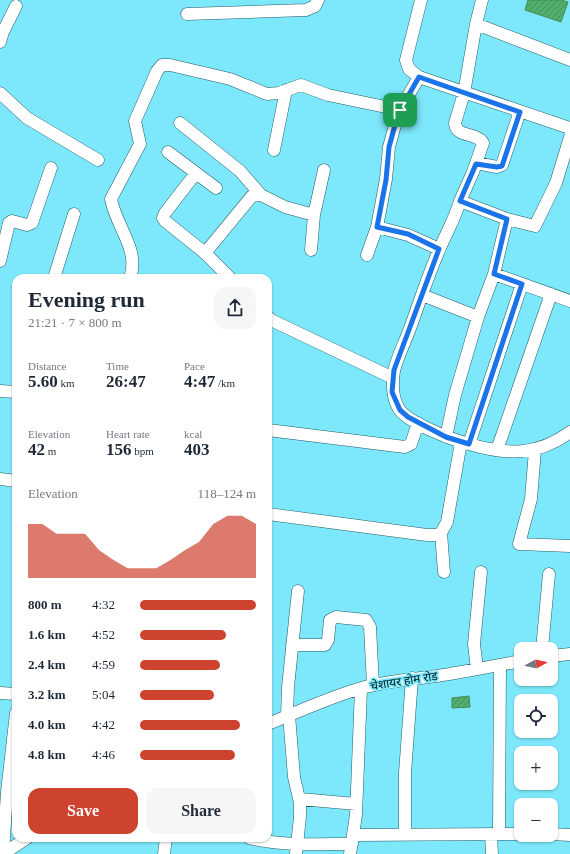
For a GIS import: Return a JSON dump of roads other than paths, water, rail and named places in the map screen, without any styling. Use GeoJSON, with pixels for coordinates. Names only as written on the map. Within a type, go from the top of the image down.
{"type":"FeatureCollection","features":[{"type":"Feature","properties":{"kind":"street"},"geometry":{"type":"LineString","coordinates":[[187,14],[306,10],[315,6],[318,0]]}},
{"type":"Feature","properties":{"kind":"street"},"geometry":{"type":"LineString","coordinates":[[421,0],[406,60],[409,70],[419,77],[570,128]]}},
{"type":"Feature","properties":{"kind":"street"},"geometry":{"type":"LineString","coordinates":[[482,0],[476,24],[464,93],[455,123],[455,128],[459,132],[479,139],[483,142],[476,164],[454,219],[439,249],[394,370],[392,392],[400,410],[418,423],[446,437],[465,443],[497,450],[520,452],[535,450],[554,442],[570,432]]}},
{"type":"Feature","properties":{"kind":"street"},"geometry":{"type":"LineString","coordinates":[[0,42],[2,32],[16,6]]}},
{"type":"Feature","properties":{"kind":"street"},"geometry":{"type":"LineString","coordinates":[[476,24],[570,60]]}},
{"type":"Feature","properties":{"kind":"street"},"geometry":{"type":"LineString","coordinates":[[132,274],[133,270],[132,254],[111,200],[140,144],[135,121],[162,65],[170,65],[230,79],[267,94],[275,94],[301,85],[328,95],[400,110]]}},
{"type":"Feature","properties":{"kind":"street"},"geometry":{"type":"LineString","coordinates":[[367,255],[377,227],[386,180],[389,147],[400,110],[419,77]]}},
{"type":"Feature","properties":{"kind":"street"},"geometry":{"type":"LineString","coordinates":[[274,150],[286,90]]}},
{"type":"Feature","properties":{"kind":"street"},"geometry":{"type":"LineString","coordinates":[[0,92],[27,118],[98,160]]}},
{"type":"Feature","properties":{"kind":"street"},"geometry":{"type":"LineString","coordinates":[[476,164],[497,167],[502,166],[520,112]]}},
{"type":"Feature","properties":{"kind":"street"},"geometry":{"type":"LineString","coordinates":[[180,123],[240,171],[261,195],[285,207],[314,215]]}},
{"type":"Feature","properties":{"kind":"street"},"geometry":{"type":"LineString","coordinates":[[460,201],[507,219],[535,226],[556,183],[570,137]]}},
{"type":"Feature","properties":{"kind":"street"},"geometry":{"type":"LineString","coordinates":[[168,152],[216,188]]}},
{"type":"Feature","properties":{"kind":"street"},"geometry":{"type":"LineString","coordinates":[[0,261],[9,223],[12,221],[27,225],[32,223],[51,168]]}},
{"type":"Feature","properties":{"kind":"street"},"geometry":{"type":"LineString","coordinates":[[311,250],[314,215],[324,170]]}},
{"type":"Feature","properties":{"kind":"street"},"geometry":{"type":"LineString","coordinates":[[196,173],[163,216],[165,221],[205,253],[226,274]]}},
{"type":"Feature","properties":{"kind":"street"},"geometry":{"type":"LineString","coordinates":[[205,253],[250,197],[254,195],[261,195]]}},
{"type":"Feature","properties":{"kind":"street"},"geometry":{"type":"LineString","coordinates":[[55,274],[74,214]]}},
{"type":"Feature","properties":{"kind":"street"},"geometry":{"type":"LineString","coordinates":[[446,437],[455,395],[478,317],[494,274],[507,219]]}},
{"type":"Feature","properties":{"kind":"street"},"geometry":{"type":"LineString","coordinates":[[377,227],[408,234],[439,249]]}},
{"type":"Feature","properties":{"kind":"street"},"geometry":{"type":"LineString","coordinates":[[494,274],[570,301]]}},
{"type":"Feature","properties":{"kind":"street"},"geometry":{"type":"LineString","coordinates":[[444,572],[441,533],[447,522],[465,443],[522,284]]}},
{"type":"Feature","properties":{"kind":"street"},"geometry":{"type":"LineString","coordinates":[[497,450],[551,294]]}},
{"type":"Feature","properties":{"kind":"street"},"geometry":{"type":"LineString","coordinates":[[422,295],[478,317]]}},
{"type":"Feature","properties":{"kind":"street"},"geometry":{"type":"LineString","coordinates":[[272,323],[394,378]]}},
{"type":"Feature","properties":{"kind":"street"},"geometry":{"type":"LineString","coordinates":[[0,391],[12,392]]}},
{"type":"Feature","properties":{"kind":"street"},"geometry":{"type":"LineString","coordinates":[[272,430],[405,446],[411,444],[418,423]]}},
{"type":"Feature","properties":{"kind":"street"},"geometry":{"type":"LineString","coordinates":[[535,450],[531,499],[519,544],[570,546]]}},
{"type":"Feature","properties":{"kind":"street"},"geometry":{"type":"LineString","coordinates":[[0,479],[12,480]]}},
{"type":"Feature","properties":{"kind":"street"},"geometry":{"type":"LineString","coordinates":[[272,515],[436,535],[441,533]]}},
{"type":"Feature","properties":{"kind":"street"},"geometry":{"type":"LineString","coordinates":[[477,669],[474,644],[481,572]]}},
{"type":"Feature","properties":{"kind":"street"},"geometry":{"type":"LineString","coordinates":[[543,642],[549,574]]}},
{"type":"Feature","properties":{"kind":"street"},"geometry":{"type":"LineString","coordinates":[[296,848],[300,817],[300,799],[294,777],[288,716],[288,688],[298,591]]}},
{"type":"Feature","properties":{"kind":"street"},"geometry":{"type":"LineString","coordinates":[[292,645],[325,645],[328,640],[330,620],[336,617],[366,620],[370,626],[367,687],[352,844]]}},
{"type":"Feature","properties":{"kind":"street"},"geometry":{"type":"LineString","coordinates":[[558,655],[570,654]]}},
{"type":"Feature","properties":{"kind":"street","name":"चेशायर होम रोड"},"geometry":{"type":"LineString","coordinates":[[272,722],[367,687],[399,680],[514,663]]}},
{"type":"Feature","properties":{"kind":"street"},"geometry":{"type":"LineString","coordinates":[[492,854],[495,834],[500,665]]}},
{"type":"Feature","properties":{"kind":"street"},"geometry":{"type":"LineString","coordinates":[[405,834],[404,773],[412,678]]}},
{"type":"Feature","properties":{"kind":"street"},"geometry":{"type":"LineString","coordinates":[[0,693],[12,694]]}},
{"type":"Feature","properties":{"kind":"street"},"geometry":{"type":"LineString","coordinates":[[3,854],[12,750]]}},
{"type":"Feature","properties":{"kind":"street"},"geometry":{"type":"LineString","coordinates":[[300,799],[356,804]]}},
{"type":"Feature","properties":{"kind":"street"},"geometry":{"type":"LineString","coordinates":[[267,842],[296,848],[352,844],[405,834],[514,834]]}},
{"type":"Feature","properties":{"kind":"street"},"geometry":{"type":"LineString","coordinates":[[558,834],[570,835]]}},
{"type":"Feature","properties":{"kind":"street"},"geometry":{"type":"LineString","coordinates":[[3,854],[21,842]]}},
{"type":"Feature","properties":{"kind":"street"},"geometry":{"type":"LineString","coordinates":[[164,854],[166,842]]}}]}
